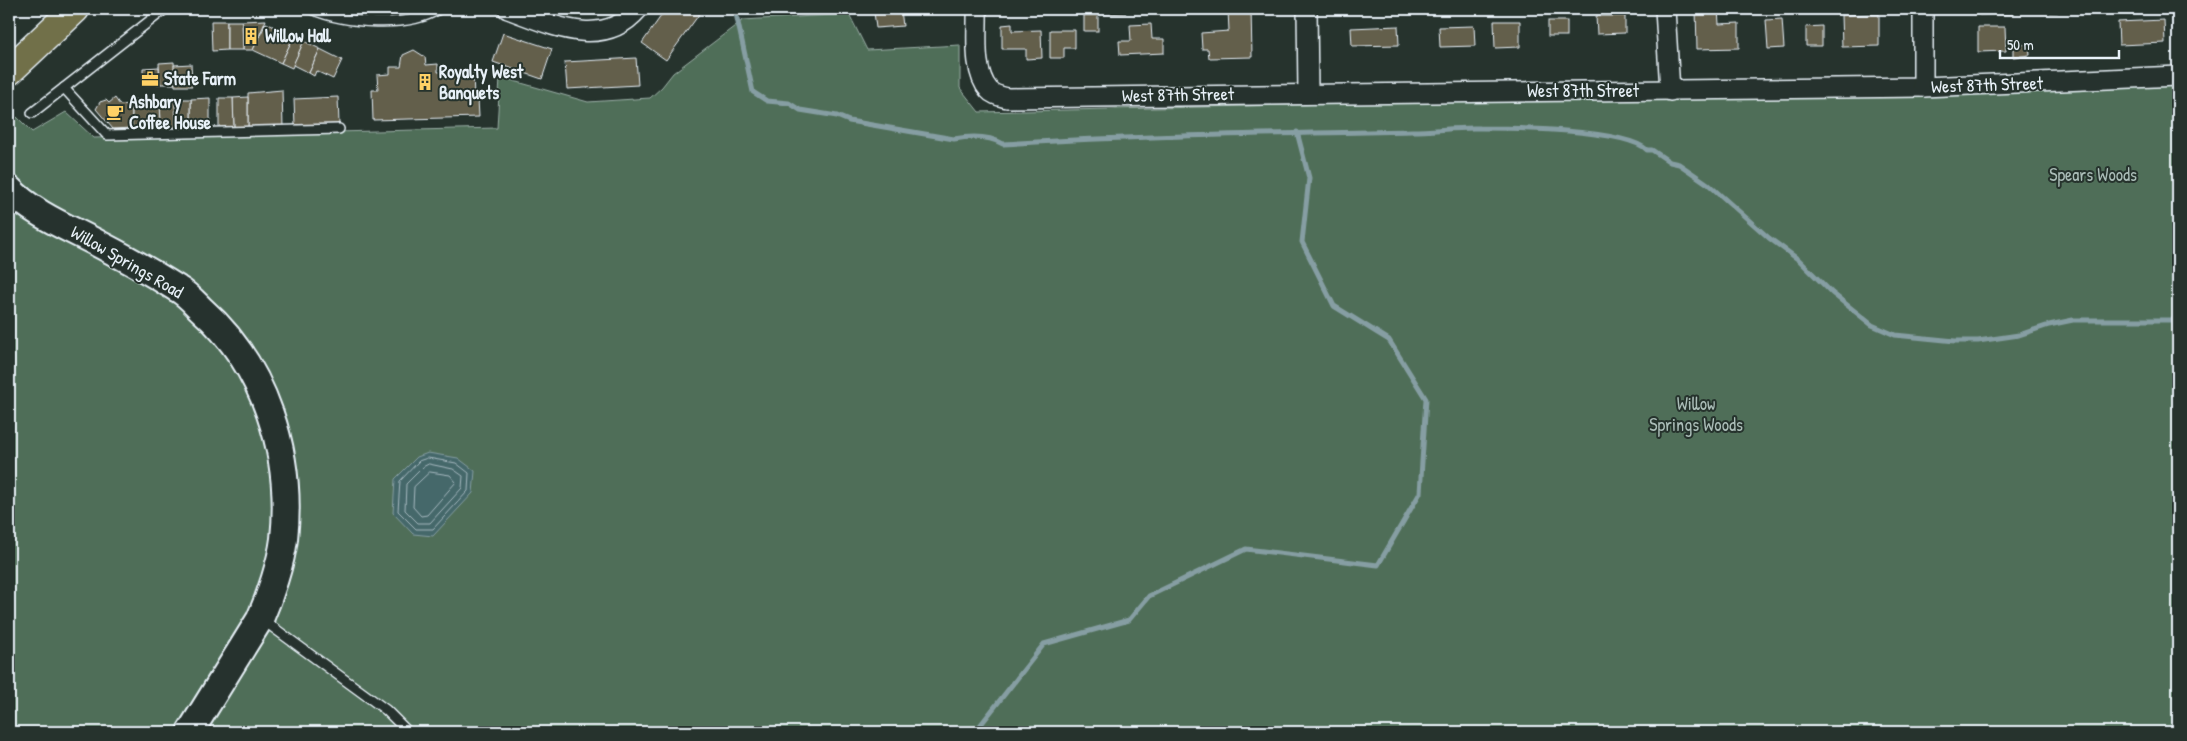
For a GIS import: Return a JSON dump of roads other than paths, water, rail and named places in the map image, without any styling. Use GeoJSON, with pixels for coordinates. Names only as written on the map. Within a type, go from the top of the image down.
{"type":"FeatureCollection","features":[{"type":"Feature","properties":{"kind":"main road"},"geometry":{"type":"LineString","coordinates":[[9,48],[65,17]]}},
{"type":"Feature","properties":{"kind":"main road"},"geometry":{"type":"LineString","coordinates":[[9,71],[65,17]]}},
{"type":"Feature","properties":{"kind":"street"},"geometry":{"type":"LineString","coordinates":[[508,9],[560,27],[589,32],[606,30],[620,24],[638,9]]}},
{"type":"Feature","properties":{"kind":"street","name":"West 87th Street"},"geometry":{"type":"LineString","coordinates":[[977,9],[981,74],[988,90],[996,95],[1021,98],[1923,87],[2178,76]]}},
{"type":"Feature","properties":{"kind":"street"},"geometry":{"type":"LineString","coordinates":[[1307,9],[1308,93]]}},
{"type":"Feature","properties":{"kind":"street"},"geometry":{"type":"LineString","coordinates":[[1665,9],[1670,91]]}},
{"type":"Feature","properties":{"kind":"street"},"geometry":{"type":"LineString","coordinates":[[1923,9],[1923,87]]}},
{"type":"Feature","properties":{"kind":"street","name":"Willow Springs Road"},"geometry":{"type":"LineString","coordinates":[[9,189],[41,213],[180,290],[214,320],[231,340],[258,382],[278,441],[284,471],[284,540],[260,619],[190,732]]}},
{"type":"Feature","properties":{"kind":"lane"},"geometry":{"type":"LineString","coordinates":[[32,113],[166,9]]}},
{"type":"Feature","properties":{"kind":"lane"},"geometry":{"type":"LineString","coordinates":[[311,9],[350,19],[380,21],[430,15],[439,9]]}},
{"type":"Feature","properties":{"kind":"lane"},"geometry":{"type":"LineString","coordinates":[[342,9],[350,19]]}},
{"type":"Feature","properties":{"kind":"lane"},"geometry":{"type":"LineString","coordinates":[[64,88],[107,135],[339,129]]}},
{"type":"Feature","properties":{"kind":"lane"},"geometry":{"type":"LineString","coordinates":[[260,619],[386,710],[408,732]]}},
{"type":"Feature","properties":{"kind":"water"},"geometry":{"type":"Polygon","coordinates":[[[428,453],[458,458],[475,471],[473,493],[433,536],[413,534],[393,513],[395,479],[417,457],[428,453]]]}},
{"type":"Feature","properties":{"kind":"waterway"},"geometry":{"type":"LineString","coordinates":[[735,9],[753,92],[767,101],[789,103],[800,110],[837,116],[849,121],[954,139],[985,138],[1003,144],[1156,137],[1421,131],[1471,128],[1542,129],[1594,134],[1635,143],[1647,150],[1652,150],[1670,162],[1679,164],[1708,184],[1769,238],[1799,260],[1832,293],[1872,325],[1895,335],[1955,341],[1978,341],[2019,335],[2049,325],[2073,320],[2178,320]]}},
{"type":"Feature","properties":{"kind":"waterway"},"geometry":{"type":"LineString","coordinates":[[975,732],[1044,644],[1129,620],[1149,596],[1246,549],[1378,565],[1420,493],[1426,399],[1389,340],[1334,306],[1302,242],[1309,178],[1297,132]]}},
{"type":"Feature","properties":{"kind":"place","name":"Willow Hall"},"geometry":{"type":"Point","coordinates":[251,36]}},
{"type":"Feature","properties":{"kind":"place","name":"State Farm"},"geometry":{"type":"Point","coordinates":[150,79]}},
{"type":"Feature","properties":{"kind":"place","name":"Royalty West Banquets"},"geometry":{"type":"Point","coordinates":[425,82]}},
{"type":"Feature","properties":{"kind":"place","name":"Ashbary Coffee House"},"geometry":{"type":"Point","coordinates":[115,112]}},
{"type":"Feature","properties":{"kind":"park label","name":"Spears Woods"},"geometry":{"type":"Point","coordinates":[2093,175]}},
{"type":"Feature","properties":{"kind":"park label","name":"Willow Springs Woods"},"geometry":{"type":"Point","coordinates":[1696,414]}}]}
